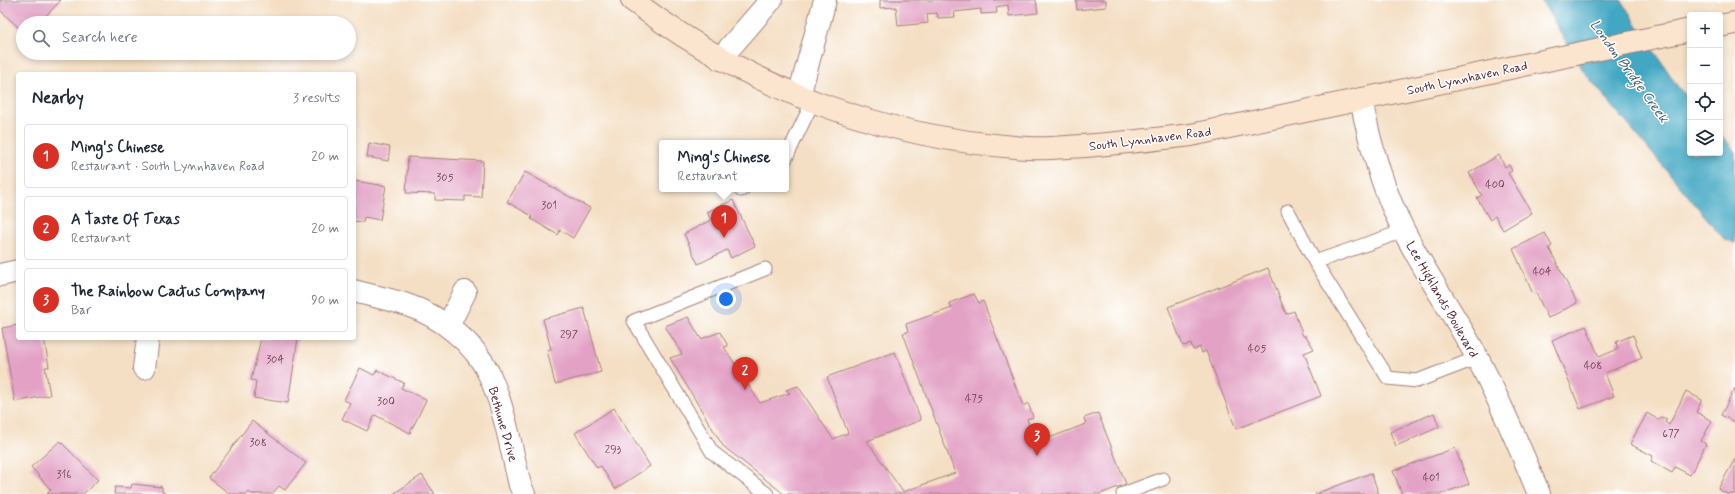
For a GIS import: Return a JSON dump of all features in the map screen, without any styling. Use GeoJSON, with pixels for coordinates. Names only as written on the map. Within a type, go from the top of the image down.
{"type":"FeatureCollection","features":[{"type":"Feature","properties":{"kind":"street","name":"South Lynnhaven Road"},"geometry":{"type":"LineString","coordinates":[[632,0],[650,14],[720,59],[766,82],[839,112],[906,130],[960,141],[1029,148],[1110,145],[1190,135],[1687,31]]}},
{"type":"Feature","properties":{"kind":"street"},"geometry":{"type":"LineString","coordinates":[[720,59],[771,0]]}},
{"type":"Feature","properties":{"kind":"street"},"geometry":{"type":"LineString","coordinates":[[806,98],[825,0]]}},
{"type":"Feature","properties":{"kind":"street"},"geometry":{"type":"LineString","coordinates":[[1723,25],[1735,23]]}},
{"type":"Feature","properties":{"kind":"street","name":"Lee Highlands Boulevard"},"geometry":{"type":"LineString","coordinates":[[1361,99],[1368,136],[1383,184],[1404,231],[1477,358],[1511,428],[1539,494]]}},
{"type":"Feature","properties":{"kind":"street"},"geometry":{"type":"LineString","coordinates":[[0,275],[16,271]]}},
{"type":"Feature","properties":{"kind":"street","name":"Bethune Drive"},"geometry":{"type":"LineString","coordinates":[[356,292],[408,305],[435,317],[448,326],[472,348],[488,373],[500,401],[520,485],[524,494]]}},
{"type":"Feature","properties":{"kind":"street"},"geometry":{"type":"LineString","coordinates":[[448,326],[465,292]]}},
{"type":"Feature","properties":{"kind":"street"},"geometry":{"type":"LineString","coordinates":[[144,368],[148,340]]}},
{"type":"Feature","properties":{"kind":"lane"},"geometry":{"type":"LineString","coordinates":[[789,149],[806,98]]}},
{"type":"Feature","properties":{"kind":"lane"},"geometry":{"type":"LineString","coordinates":[[1288,211],[1315,262],[1388,378],[1418,381],[1477,358]]}},
{"type":"Feature","properties":{"kind":"lane"},"geometry":{"type":"LineString","coordinates":[[1315,262],[1404,231]]}},
{"type":"Feature","properties":{"kind":"lane"},"geometry":{"type":"LineString","coordinates":[[765,269],[634,321],[712,452],[768,494]]}},
{"type":"Feature","properties":{"kind":"lane"},"geometry":{"type":"LineString","coordinates":[[1123,494],[1163,479]]}},
{"type":"Feature","properties":{"kind":"water","name":"London Bridge Creek"},"geometry":{"type":"Polygon","coordinates":[[[1541,0],[1621,0],[1678,87],[1687,98],[1687,156],[1723,156],[1723,137],[1735,150],[1735,243],[1724,239],[1584,72],[1541,0]]]}},
{"type":"Feature","properties":{"kind":"building"},"geometry":{"type":"Polygon","coordinates":[[[0,0],[61,0],[46,16],[16,16],[16,25],[0,10],[0,0]]]}},
{"type":"Feature","properties":{"kind":"building"},"geometry":{"type":"Polygon","coordinates":[[[880,0],[1036,0],[1038,13],[1009,16],[1008,5],[996,7],[997,13],[981,14],[981,9],[954,12],[955,17],[938,18],[937,13],[927,14],[928,23],[898,26],[896,7],[880,8],[880,0]]]}},
{"type":"Feature","properties":{"kind":"building"},"geometry":{"type":"Polygon","coordinates":[[[1076,0],[1106,0],[1106,7],[1077,10],[1076,0]]]}},
{"type":"Feature","properties":{"kind":"building"},"geometry":{"type":"Polygon","coordinates":[[[369,143],[390,147],[388,161],[367,157],[369,143]]]}},
{"type":"Feature","properties":{"kind":"building"},"geometry":{"type":"Polygon","coordinates":[[[1499,155],[1505,167],[1509,165],[1512,171],[1508,173],[1532,213],[1503,230],[1495,216],[1490,220],[1477,198],[1482,195],[1469,173],[1499,155]]]}},
{"type":"Feature","properties":{"kind":"building"},"geometry":{"type":"Polygon","coordinates":[[[408,157],[483,161],[481,197],[465,196],[465,201],[435,200],[435,194],[406,193],[408,157]]]}},
{"type":"Feature","properties":{"kind":"building"},"geometry":{"type":"Polygon","coordinates":[[[525,172],[590,208],[573,238],[560,230],[558,235],[531,219],[532,216],[507,202],[525,172]]]}},
{"type":"Feature","properties":{"kind":"building"},"geometry":{"type":"Polygon","coordinates":[[[356,181],[386,186],[380,220],[364,217],[363,222],[356,221],[356,181]]]}},
{"type":"Feature","properties":{"kind":"building"},"geometry":{"type":"Polygon","coordinates":[[[733,200],[755,246],[731,258],[727,250],[698,264],[684,234],[711,220],[707,212],[733,200]]]}},
{"type":"Feature","properties":{"kind":"building"},"geometry":{"type":"Polygon","coordinates":[[[1545,233],[1552,246],[1549,248],[1577,303],[1548,318],[1536,293],[1533,294],[1513,249],[1545,233]]]}},
{"type":"Feature","properties":{"kind":"building"},"geometry":{"type":"Polygon","coordinates":[[[1268,268],[1286,314],[1294,311],[1303,336],[1306,336],[1314,349],[1304,353],[1321,396],[1236,429],[1206,351],[1202,353],[1200,347],[1193,350],[1191,344],[1183,346],[1168,307],[1268,268]]]}},
{"type":"Feature","properties":{"kind":"building"},"geometry":{"type":"Polygon","coordinates":[[[974,294],[979,303],[983,301],[1023,406],[1028,403],[1033,417],[1027,419],[1036,443],[1086,424],[1084,418],[1098,413],[1126,484],[1100,494],[784,494],[723,446],[670,358],[682,354],[665,326],[688,317],[701,339],[720,332],[728,346],[724,347],[760,403],[790,393],[786,390],[798,386],[833,439],[848,433],[827,377],[895,352],[921,420],[867,441],[903,492],[955,473],[903,333],[908,332],[906,324],[952,308],[949,303],[974,294]]]}},
{"type":"Feature","properties":{"kind":"building"},"geometry":{"type":"Polygon","coordinates":[[[584,308],[601,372],[555,384],[547,350],[551,349],[543,319],[584,308]]]}},
{"type":"Feature","properties":{"kind":"building"},"geometry":{"type":"Polygon","coordinates":[[[16,325],[16,340],[44,340],[49,367],[45,367],[50,395],[15,402],[2,328],[16,325]]]}},
{"type":"Feature","properties":{"kind":"building"},"geometry":{"type":"Polygon","coordinates":[[[1586,326],[1599,357],[1618,349],[1616,342],[1633,335],[1642,358],[1605,373],[1614,396],[1580,409],[1552,340],[1586,326]]]}},
{"type":"Feature","properties":{"kind":"building"},"geometry":{"type":"Polygon","coordinates":[[[261,340],[298,340],[288,403],[254,398],[256,381],[251,380],[261,340]]]}},
{"type":"Feature","properties":{"kind":"building"},"geometry":{"type":"Polygon","coordinates":[[[360,368],[374,375],[377,370],[404,383],[401,388],[426,400],[410,433],[375,415],[367,431],[342,419],[350,403],[344,400],[360,368]]]}},
{"type":"Feature","properties":{"kind":"building"},"geometry":{"type":"Polygon","coordinates":[[[1735,388],[1735,420],[1734,422],[1721,415],[1735,388]]]}},
{"type":"Feature","properties":{"kind":"building"},"geometry":{"type":"Polygon","coordinates":[[[1686,391],[1702,400],[1696,412],[1712,421],[1701,441],[1706,444],[1690,475],[1675,467],[1672,473],[1651,461],[1653,456],[1630,444],[1647,413],[1659,420],[1661,417],[1667,419],[1665,422],[1669,425],[1686,391]]]}},
{"type":"Feature","properties":{"kind":"building"},"geometry":{"type":"Polygon","coordinates":[[[614,408],[650,466],[615,489],[601,466],[597,468],[575,433],[614,408]]]}},
{"type":"Feature","properties":{"kind":"building"},"geometry":{"type":"Polygon","coordinates":[[[1434,413],[1439,427],[1396,446],[1390,432],[1434,413]]]}},
{"type":"Feature","properties":{"kind":"building"},"geometry":{"type":"Polygon","coordinates":[[[252,421],[306,463],[285,490],[279,486],[272,494],[251,494],[249,492],[247,494],[230,494],[209,478],[252,421]]]}},
{"type":"Feature","properties":{"kind":"building"},"geometry":{"type":"Polygon","coordinates":[[[60,441],[98,480],[83,494],[47,494],[51,490],[31,467],[60,441]]]}},
{"type":"Feature","properties":{"kind":"building"},"geometry":{"type":"Polygon","coordinates":[[[1455,448],[1469,484],[1440,494],[1402,494],[1393,471],[1455,448]]]}},
{"type":"Feature","properties":{"kind":"building"},"geometry":{"type":"Polygon","coordinates":[[[1735,459],[1735,494],[1727,494],[1718,489],[1735,459]]]}},
{"type":"Feature","properties":{"kind":"building"},"geometry":{"type":"Polygon","coordinates":[[[1371,473],[1379,494],[1315,494],[1371,473]]]}},
{"type":"Feature","properties":{"kind":"building"},"geometry":{"type":"Polygon","coordinates":[[[422,475],[435,494],[393,494],[422,475]]]}},
{"type":"Feature","properties":{"kind":"building"},"geometry":{"type":"Polygon","coordinates":[[[132,484],[162,487],[162,492],[167,494],[114,494],[115,487],[131,488],[132,484]]]}},
{"type":"Feature","properties":{"kind":"place","name":"Ming's Chinese"},"geometry":{"type":"Point","coordinates":[724,238]}},
{"type":"Feature","properties":{"kind":"place","name":"A Taste Of Texas"},"geometry":{"type":"Point","coordinates":[745,390]}},
{"type":"Feature","properties":{"kind":"place","name":"The Rainbow Cactus Company"},"geometry":{"type":"Point","coordinates":[1037,456]}}]}
